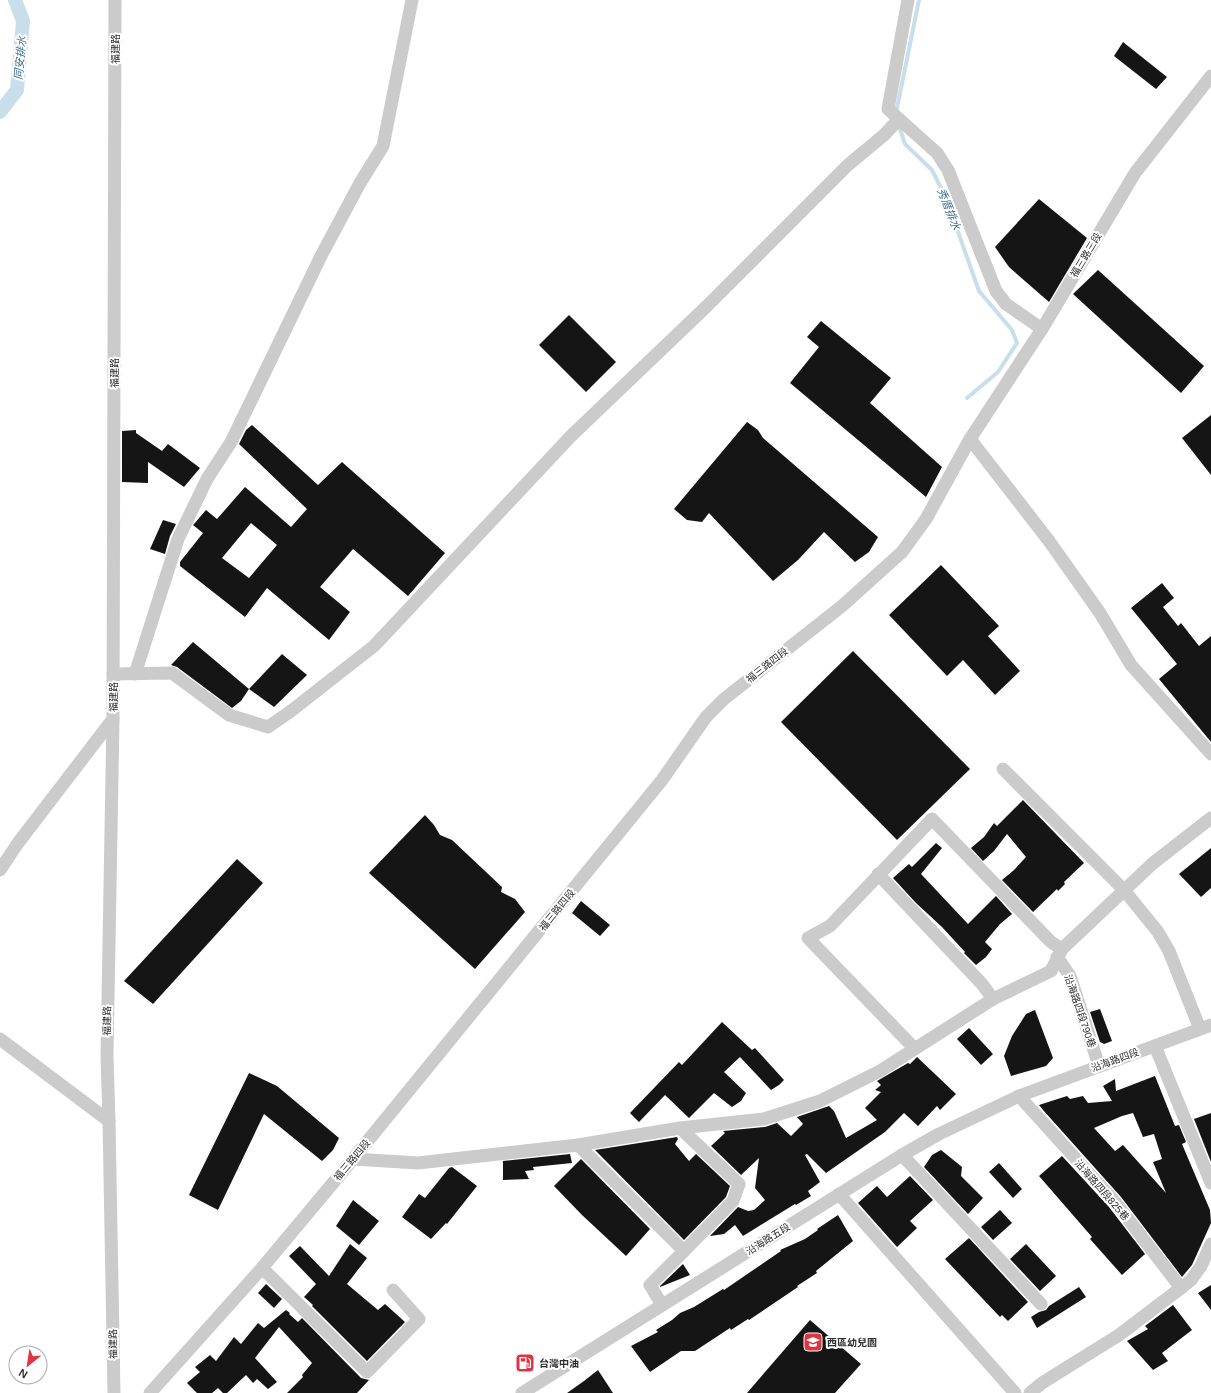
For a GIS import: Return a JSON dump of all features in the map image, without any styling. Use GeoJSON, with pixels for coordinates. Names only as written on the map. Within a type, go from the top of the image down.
{"type":"FeatureCollection","features":[{"type":"Feature","properties":{"kind":"street","name":"福建路"},"geometry":{"type":"LineString","coordinates":[[114,1393],[110,1121],[107,1056],[113,719],[115,0]]}},
{"type":"Feature","properties":{"kind":"street"},"geometry":{"type":"LineString","coordinates":[[135,674],[178,539],[207,479],[231,442],[325,247],[360,183],[383,146],[412,0]]}},
{"type":"Feature","properties":{"kind":"street"},"geometry":{"type":"LineString","coordinates":[[908,0],[888,109],[937,153],[948,170],[996,291],[1006,304],[1042,329]]}},
{"type":"Feature","properties":{"kind":"street","name":"福三路三段"},"geometry":{"type":"LineString","coordinates":[[970,439],[1042,329],[1135,173],[1211,76]]}},
{"type":"Feature","properties":{"kind":"street"},"geometry":{"type":"LineString","coordinates":[[113,674],[172,673],[229,715],[268,727],[291,711],[374,646],[571,436],[708,305],[848,165],[884,135],[899,119]]}},
{"type":"Feature","properties":{"kind":"street"},"geometry":{"type":"LineString","coordinates":[[970,439],[1049,541],[1100,613],[1131,664],[1211,754]]}},
{"type":"Feature","properties":{"kind":"street","name":"福三路四段"},"geometry":{"type":"LineString","coordinates":[[150,1393],[262,1268],[353,1159],[662,780],[706,717],[724,699],[842,606],[902,552],[926,519],[970,439]]}},
{"type":"Feature","properties":{"kind":"street"},"geometry":{"type":"LineString","coordinates":[[0,870],[18,843],[113,719]]}},
{"type":"Feature","properties":{"kind":"street"},"geometry":{"type":"LineString","coordinates":[[1003,769],[1124,890],[1158,932],[1169,951],[1206,1027]]}},
{"type":"Feature","properties":{"kind":"street"},"geometry":{"type":"LineString","coordinates":[[353,1159],[418,1164],[578,1145],[680,1128],[764,1119],[820,1101],[880,1071],[914,1048],[993,1000],[1051,971],[1060,953],[1124,890],[1152,864],[1211,818]]}},
{"type":"Feature","properties":{"kind":"street"},"geometry":{"type":"LineString","coordinates":[[914,1048],[808,938],[830,926],[878,874],[932,820],[1060,953]]}},
{"type":"Feature","properties":{"kind":"street"},"geometry":{"type":"LineString","coordinates":[[878,874],[982,984],[993,1000]]}},
{"type":"Feature","properties":{"kind":"street","name":"沿海路四段790巷"},"geometry":{"type":"LineString","coordinates":[[1060,953],[1070,976],[1099,1066]]}},
{"type":"Feature","properties":{"kind":"street","name":"沿海路四段"},"geometry":{"type":"LineString","coordinates":[[1019,1096],[1206,1027]]}},
{"type":"Feature","properties":{"kind":"street"},"geometry":{"type":"LineString","coordinates":[[0,1038],[110,1121]]}},
{"type":"Feature","properties":{"kind":"street"},"geometry":{"type":"LineString","coordinates":[[1155,1046],[1211,1183]]}},
{"type":"Feature","properties":{"kind":"street","name":"沿海路五段"},"geometry":{"type":"LineString","coordinates":[[522,1393],[902,1155],[939,1134],[1019,1096]]}},
{"type":"Feature","properties":{"kind":"street","name":"沿海路四段825巷"},"geometry":{"type":"LineString","coordinates":[[1019,1096],[1115,1202],[1181,1288]]}},
{"type":"Feature","properties":{"kind":"street"},"geometry":{"type":"LineString","coordinates":[[662,1305],[650,1284],[733,1201],[739,1184],[680,1128]]}},
{"type":"Feature","properties":{"kind":"street"},"geometry":{"type":"LineString","coordinates":[[578,1145],[684,1251]]}},
{"type":"Feature","properties":{"kind":"street"},"geometry":{"type":"LineString","coordinates":[[902,1155],[1041,1304]]}},
{"type":"Feature","properties":{"kind":"street"},"geometry":{"type":"LineString","coordinates":[[839,1194],[1015,1393]]}},
{"type":"Feature","properties":{"kind":"street"},"geometry":{"type":"LineString","coordinates":[[1030,1393],[1042,1383],[1119,1335],[1191,1280],[1201,1266],[1211,1244]]}},
{"type":"Feature","properties":{"kind":"street"},"geometry":{"type":"LineString","coordinates":[[262,1268],[367,1372],[420,1319],[393,1290]]}},
{"type":"Feature","properties":{"kind":"building"},"geometry":{"type":"Polygon","coordinates":[[[1123,42],[1167,77],[1156,89],[1114,56],[1123,42]]]}},
{"type":"Feature","properties":{"kind":"building"},"geometry":{"type":"Polygon","coordinates":[[[1039,199],[1087,238],[1049,302],[1009,267],[995,247],[1039,199]]]}},
{"type":"Feature","properties":{"kind":"building"},"geometry":{"type":"Polygon","coordinates":[[[1098,270],[1204,366],[1181,393],[1073,294],[1098,270]]]}},
{"type":"Feature","properties":{"kind":"building"},"geometry":{"type":"Polygon","coordinates":[[[569,315],[616,362],[586,392],[539,345],[569,315]]]}},
{"type":"Feature","properties":{"kind":"building"},"geometry":{"type":"Polygon","coordinates":[[[821,321],[891,378],[870,403],[942,467],[926,497],[790,383],[819,347],[807,337],[821,321]]]}},
{"type":"Feature","properties":{"kind":"building"},"geometry":{"type":"Polygon","coordinates":[[[1211,415],[1211,475],[1182,438],[1211,415]]]}},
{"type":"Feature","properties":{"kind":"building"},"geometry":{"type":"Polygon","coordinates":[[[747,422],[758,430],[763,438],[878,537],[869,552],[855,562],[824,532],[798,560],[773,581],[709,513],[702,522],[687,520],[674,509],[747,422]]]}},
{"type":"Feature","properties":{"kind":"building"},"geometry":{"type":"Polygon","coordinates":[[[252,425],[318,485],[342,462],[445,553],[408,596],[353,549],[320,587],[350,612],[329,640],[267,588],[245,617],[180,566],[180,562],[203,533],[193,525],[206,510],[217,519],[245,487],[291,527],[307,509],[239,444],[246,430],[252,425]],[[251,523],[222,558],[249,578],[277,545],[251,523]]]}},
{"type":"Feature","properties":{"kind":"building"},"geometry":{"type":"Polygon","coordinates":[[[136,430],[136,433],[162,451],[168,444],[200,468],[184,487],[148,462],[148,483],[122,482],[122,431],[136,430]]]}},
{"type":"Feature","properties":{"kind":"building"},"geometry":{"type":"Polygon","coordinates":[[[163,520],[176,524],[170,536],[165,554],[150,549],[163,520]]]}},
{"type":"Feature","properties":{"kind":"building"},"geometry":{"type":"Polygon","coordinates":[[[941,565],[999,626],[988,636],[1020,671],[995,695],[963,660],[947,676],[889,615],[941,565]]]}},
{"type":"Feature","properties":{"kind":"building"},"geometry":{"type":"Polygon","coordinates":[[[1162,583],[1174,598],[1163,607],[1178,626],[1181,623],[1199,646],[1211,636],[1211,742],[1159,679],[1177,664],[1131,608],[1162,583]]]}},
{"type":"Feature","properties":{"kind":"building"},"geometry":{"type":"Polygon","coordinates":[[[193,642],[249,689],[241,701],[232,708],[177,667],[171,665],[193,642]]]}},
{"type":"Feature","properties":{"kind":"building"},"geometry":{"type":"Polygon","coordinates":[[[853,651],[970,769],[897,840],[781,722],[853,651]]]}},
{"type":"Feature","properties":{"kind":"building"},"geometry":{"type":"Polygon","coordinates":[[[282,654],[307,675],[274,707],[249,689],[282,654]]]}},
{"type":"Feature","properties":{"kind":"building"},"geometry":{"type":"Polygon","coordinates":[[[1023,800],[1084,863],[1064,882],[1065,884],[1058,891],[1057,889],[1033,912],[1002,880],[1026,857],[1007,834],[994,851],[983,861],[971,848],[984,837],[994,823],[997,826],[1023,800]]]}},
{"type":"Feature","properties":{"kind":"building"},"geometry":{"type":"Polygon","coordinates":[[[425,815],[440,835],[452,840],[502,887],[501,892],[515,899],[525,912],[475,969],[369,873],[425,815]]]}},
{"type":"Feature","properties":{"kind":"building"},"geometry":{"type":"Polygon","coordinates":[[[936,843],[942,848],[921,874],[968,924],[996,896],[1012,914],[1000,924],[985,942],[992,949],[986,957],[976,965],[942,927],[916,903],[893,878],[909,864],[912,867],[936,843]]]}},
{"type":"Feature","properties":{"kind":"building"},"geometry":{"type":"Polygon","coordinates":[[[1211,848],[1211,888],[1201,897],[1179,874],[1211,848]]]}},
{"type":"Feature","properties":{"kind":"building"},"geometry":{"type":"Polygon","coordinates":[[[237,859],[263,883],[153,1004],[124,981],[237,859]]]}},
{"type":"Feature","properties":{"kind":"building"},"geometry":{"type":"Polygon","coordinates":[[[581,901],[610,925],[600,936],[572,913],[581,901]]]}},
{"type":"Feature","properties":{"kind":"building"},"geometry":{"type":"Polygon","coordinates":[[[1100,1009],[1112,1041],[1104,1044],[1100,1042],[1090,1012],[1100,1009]]]}},
{"type":"Feature","properties":{"kind":"building"},"geometry":{"type":"Polygon","coordinates":[[[1035,1010],[1053,1058],[1046,1066],[1011,1076],[1004,1056],[1012,1036],[1026,1014],[1035,1010]]]}},
{"type":"Feature","properties":{"kind":"building"},"geometry":{"type":"Polygon","coordinates":[[[722,1022],[752,1050],[755,1048],[784,1080],[771,1090],[740,1057],[724,1072],[746,1093],[741,1101],[732,1107],[714,1093],[689,1118],[665,1095],[639,1122],[630,1113],[679,1062],[682,1065],[722,1022]]]}},
{"type":"Feature","properties":{"kind":"building"},"geometry":{"type":"Polygon","coordinates":[[[969,1028],[993,1054],[981,1065],[957,1039],[969,1028]]]}},
{"type":"Feature","properties":{"kind":"building"},"geometry":{"type":"Polygon","coordinates":[[[917,1057],[956,1094],[940,1110],[937,1106],[918,1126],[904,1113],[885,1132],[826,1173],[807,1154],[805,1155],[820,1182],[808,1191],[811,1196],[796,1205],[795,1204],[743,1236],[735,1225],[724,1234],[710,1236],[738,1207],[748,1211],[754,1210],[765,1200],[755,1188],[759,1158],[741,1175],[711,1146],[725,1133],[723,1131],[765,1127],[777,1123],[791,1136],[803,1124],[797,1117],[829,1106],[834,1111],[846,1138],[877,1120],[865,1108],[881,1092],[875,1090],[881,1085],[877,1081],[908,1063],[910,1064],[917,1057]]]}},
{"type":"Feature","properties":{"kind":"building"},"geometry":{"type":"Polygon","coordinates":[[[249,1073],[277,1086],[339,1138],[333,1150],[322,1161],[264,1114],[218,1210],[189,1195],[249,1073]]]}},
{"type":"Feature","properties":{"kind":"building"},"geometry":{"type":"Polygon","coordinates":[[[1155,1076],[1175,1126],[1179,1125],[1186,1142],[1182,1144],[1210,1210],[1211,1223],[1192,1265],[1182,1277],[1121,1197],[1039,1105],[1067,1096],[1070,1099],[1083,1096],[1088,1103],[1112,1101],[1103,1086],[1115,1079],[1116,1091],[1155,1076]],[[1133,1113],[1094,1128],[1115,1151],[1123,1145],[1166,1193],[1153,1162],[1162,1159],[1154,1134],[1143,1137],[1133,1113]]]}},
{"type":"Feature","properties":{"kind":"building"},"geometry":{"type":"Polygon","coordinates":[[[1211,1113],[1211,1162],[1194,1119],[1211,1113]]]}},
{"type":"Feature","properties":{"kind":"building"},"geometry":{"type":"Polygon","coordinates":[[[677,1137],[678,1139],[675,1144],[689,1161],[696,1154],[730,1186],[726,1197],[684,1240],[595,1150],[677,1137]]]}},
{"type":"Feature","properties":{"kind":"building"},"geometry":{"type":"Polygon","coordinates":[[[941,1150],[962,1167],[961,1176],[983,1198],[968,1214],[924,1167],[932,1155],[941,1150]]]}},
{"type":"Feature","properties":{"kind":"building"},"geometry":{"type":"Polygon","coordinates":[[[570,1154],[572,1163],[533,1167],[534,1170],[525,1171],[529,1179],[503,1180],[503,1161],[570,1154]]]}},
{"type":"Feature","properties":{"kind":"building"},"geometry":{"type":"Polygon","coordinates":[[[1062,1156],[1109,1207],[1145,1254],[1122,1275],[1090,1239],[1092,1237],[1039,1176],[1062,1156]]]}},
{"type":"Feature","properties":{"kind":"building"},"geometry":{"type":"Polygon","coordinates":[[[581,1159],[650,1229],[626,1256],[582,1215],[554,1186],[581,1159]]]}},
{"type":"Feature","properties":{"kind":"building"},"geometry":{"type":"Polygon","coordinates":[[[999,1163],[1022,1189],[1013,1198],[989,1172],[999,1163]]]}},
{"type":"Feature","properties":{"kind":"building"},"geometry":{"type":"Polygon","coordinates":[[[452,1167],[477,1186],[447,1224],[446,1223],[431,1239],[402,1217],[419,1194],[425,1198],[449,1168],[452,1167]]]}},
{"type":"Feature","properties":{"kind":"building"},"geometry":{"type":"Polygon","coordinates":[[[910,1176],[933,1200],[910,1221],[917,1228],[897,1247],[858,1203],[877,1186],[887,1197],[910,1176]]]}},
{"type":"Feature","properties":{"kind":"building"},"geometry":{"type":"Polygon","coordinates":[[[353,1200],[379,1221],[359,1245],[336,1226],[353,1200]]]}},
{"type":"Feature","properties":{"kind":"building"},"geometry":{"type":"Polygon","coordinates":[[[1000,1210],[1012,1223],[993,1240],[981,1227],[1000,1210]]]}},
{"type":"Feature","properties":{"kind":"building"},"geometry":{"type":"Polygon","coordinates":[[[838,1215],[853,1241],[816,1271],[817,1273],[749,1320],[748,1319],[731,1330],[730,1328],[695,1351],[681,1351],[650,1372],[631,1346],[658,1332],[656,1330],[680,1313],[694,1307],[723,1289],[724,1290],[781,1251],[780,1250],[805,1239],[838,1215]]]}},
{"type":"Feature","properties":{"kind":"building"},"geometry":{"type":"Polygon","coordinates":[[[969,1238],[1028,1302],[1008,1321],[1002,1315],[1000,1317],[945,1259],[969,1238]]]}},
{"type":"Feature","properties":{"kind":"building"},"geometry":{"type":"Polygon","coordinates":[[[350,1244],[367,1258],[347,1284],[378,1310],[385,1304],[405,1322],[367,1361],[304,1297],[316,1284],[289,1256],[300,1246],[329,1276],[350,1244]]]}},
{"type":"Feature","properties":{"kind":"building"},"geometry":{"type":"Polygon","coordinates":[[[1026,1244],[1056,1276],[1040,1291],[1010,1259],[1026,1244]]]}},
{"type":"Feature","properties":{"kind":"building"},"geometry":{"type":"Polygon","coordinates":[[[683,1264],[690,1275],[660,1287],[660,1286],[683,1264]]]}},
{"type":"Feature","properties":{"kind":"building"},"geometry":{"type":"Polygon","coordinates":[[[266,1284],[282,1299],[274,1308],[258,1293],[266,1284]]]}},
{"type":"Feature","properties":{"kind":"building"},"geometry":{"type":"Polygon","coordinates":[[[1211,1285],[1211,1310],[1198,1293],[1211,1285]]]}},
{"type":"Feature","properties":{"kind":"building"},"geometry":{"type":"Polygon","coordinates":[[[1079,1287],[1086,1297],[1037,1328],[1031,1317],[1046,1310],[1049,1306],[1079,1287]]]}},
{"type":"Feature","properties":{"kind":"building"},"geometry":{"type":"Polygon","coordinates":[[[1173,1305],[1192,1330],[1162,1353],[1168,1361],[1153,1370],[1127,1341],[1148,1329],[1145,1326],[1173,1305]]]}},
{"type":"Feature","properties":{"kind":"building"},"geometry":{"type":"Polygon","coordinates":[[[286,1310],[298,1322],[302,1318],[361,1378],[369,1380],[357,1393],[287,1393],[303,1377],[302,1375],[312,1363],[279,1327],[255,1358],[277,1382],[268,1389],[257,1379],[253,1383],[246,1375],[227,1393],[223,1393],[218,1388],[212,1393],[197,1393],[187,1383],[200,1372],[195,1367],[210,1355],[216,1361],[234,1337],[241,1344],[258,1323],[264,1328],[286,1310]]]}},
{"type":"Feature","properties":{"kind":"building","name":"西區幼兒園"},"geometry":{"type":"Polygon","coordinates":[[[810,1320],[861,1364],[835,1393],[747,1393],[810,1320]]]}},
{"type":"Feature","properties":{"kind":"building"},"geometry":{"type":"Polygon","coordinates":[[[598,1370],[613,1393],[567,1393],[584,1381],[598,1370]]]}},
{"type":"Feature","properties":{"kind":"waterway","name":"同安排水"},"geometry":{"type":"LineString","coordinates":[[0,112],[17,90],[23,21],[15,0]]}},
{"type":"Feature","properties":{"kind":"waterway","name":"秀厝排水"},"geometry":{"type":"LineString","coordinates":[[896,113],[919,0]]}},
{"type":"Feature","properties":{"kind":"waterway","name":"秀厝排水"},"geometry":{"type":"LineString","coordinates":[[898,123],[905,144],[932,170],[946,198],[979,291],[1012,330],[1017,343],[998,372],[967,398]]}},
{"type":"Feature","properties":{"kind":"place","name":"西區幼兒園"},"geometry":{"type":"Point","coordinates":[813,1342]}},
{"type":"Feature","properties":{"kind":"place","name":"台灣中油"},"geometry":{"type":"Point","coordinates":[525,1363]}}]}
